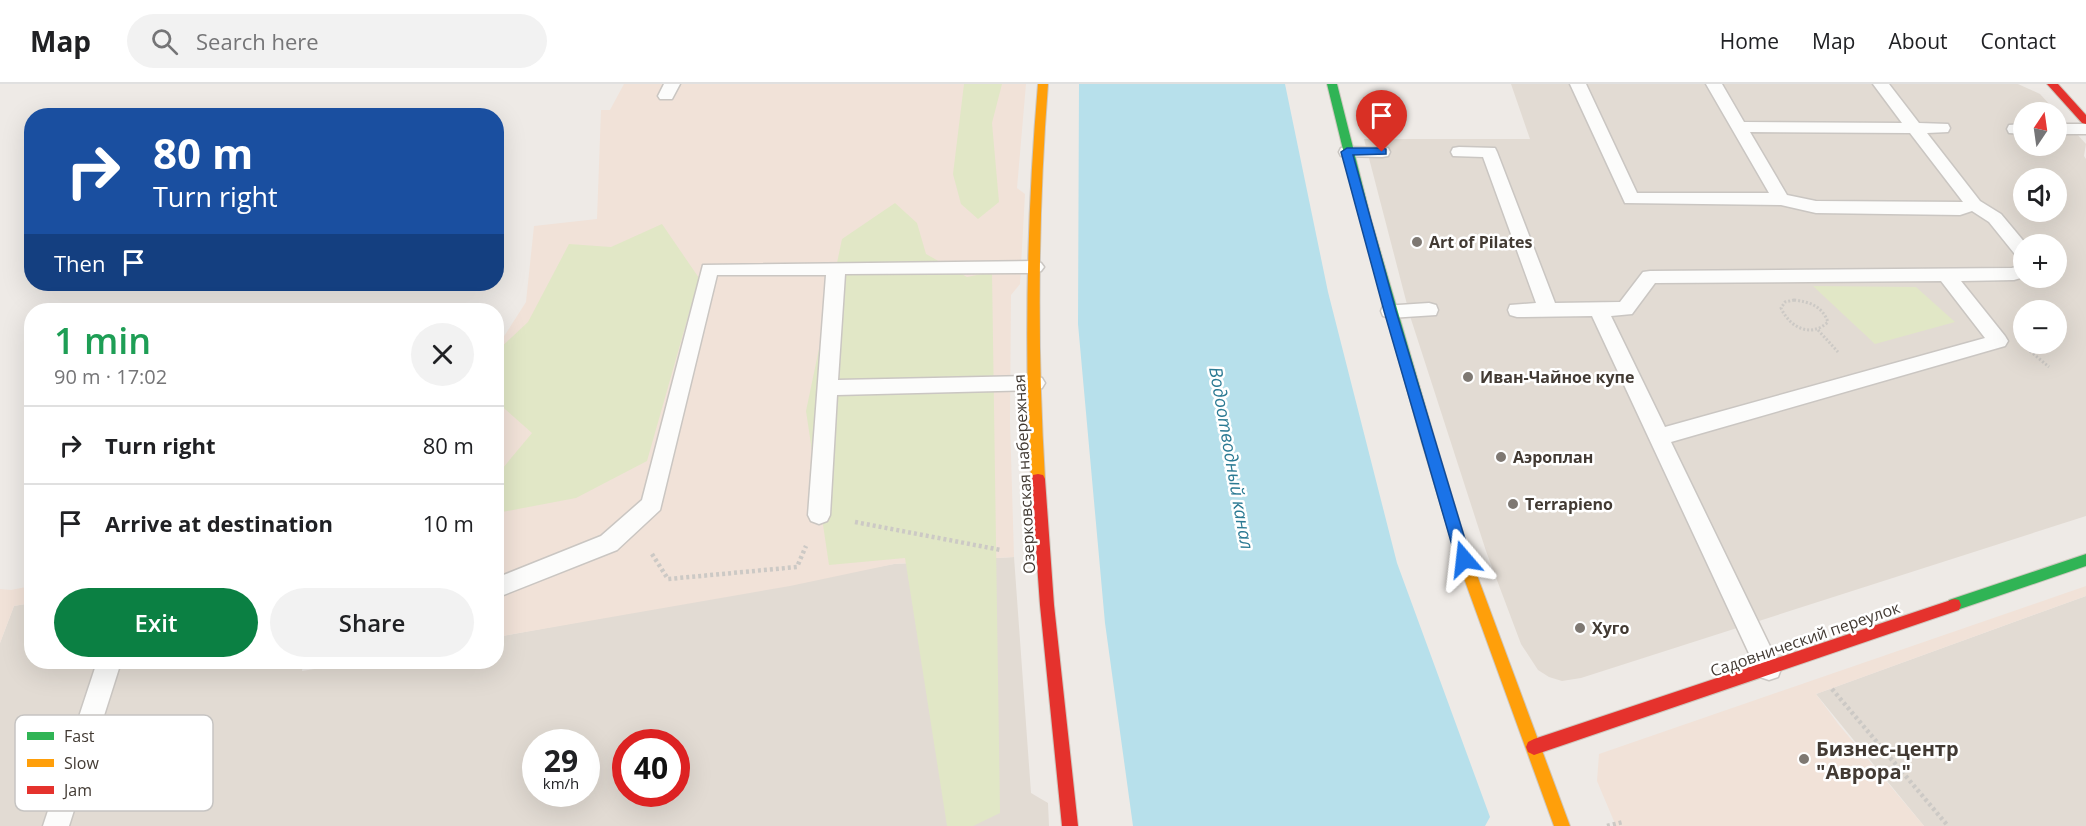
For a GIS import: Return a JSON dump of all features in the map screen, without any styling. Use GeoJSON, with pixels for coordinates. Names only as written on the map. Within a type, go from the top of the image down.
{"type":"FeatureCollection","features":[{"type":"Feature","properties":{"kind":"street","name":"Озерковская набережная"},"geometry":{"type":"LineString","coordinates":[[1043,84],[1038,134],[1035,433],[1047,605],[1070,826]]}},
{"type":"Feature","properties":{"kind":"street"},"geometry":{"type":"LineString","coordinates":[[1332,84],[1347,152],[1390,311],[1464,559],[1562,826]]}},
{"type":"Feature","properties":{"kind":"street"},"geometry":{"type":"LineString","coordinates":[[2052,84],[2086,121]]}},
{"type":"Feature","properties":{"kind":"street","name":"Садовнический переулок"},"geometry":{"type":"LineString","coordinates":[[1534,747],[2086,560]]}},
{"type":"Feature","properties":{"kind":"lane"},"geometry":{"type":"LineString","coordinates":[[1578,84],[1630,199],[1781,199],[1816,207],[1960,209],[1974,205]]}},
{"type":"Feature","properties":{"kind":"lane"},"geometry":{"type":"LineString","coordinates":[[1714,84],[1781,199]]}},
{"type":"Feature","properties":{"kind":"lane"},"geometry":{"type":"LineString","coordinates":[[1881,84],[1974,205],[1995,218],[2013,240]]}},
{"type":"Feature","properties":{"kind":"lane"},"geometry":{"type":"LineString","coordinates":[[1739,127],[1942,128]]}},
{"type":"Feature","properties":{"kind":"lane"},"geometry":{"type":"LineString","coordinates":[[2067,129],[2086,129]]}},
{"type":"Feature","properties":{"kind":"lane"},"geometry":{"type":"LineString","coordinates":[[1347,152],[1382,152]]}},
{"type":"Feature","properties":{"kind":"lane"},"geometry":{"type":"LineString","coordinates":[[1460,152],[1489,152],[1548,309]]}},
{"type":"Feature","properties":{"kind":"lane"},"geometry":{"type":"LineString","coordinates":[[504,585],[609,543],[652,504],[710,269],[1035,267]]}},
{"type":"Feature","properties":{"kind":"lane"},"geometry":{"type":"LineString","coordinates":[[819,515],[836,268]]}},
{"type":"Feature","properties":{"kind":"lane"},"geometry":{"type":"LineString","coordinates":[[1517,310],[1625,309],[1650,277],[2013,274]]}},
{"type":"Feature","properties":{"kind":"lane"},"geometry":{"type":"LineString","coordinates":[[1659,437],[1998,341],[1946,275]]}},
{"type":"Feature","properties":{"kind":"lane"},"geometry":{"type":"LineString","coordinates":[[1598,309],[1769,669]]}},
{"type":"Feature","properties":{"kind":"lane"},"geometry":{"type":"LineString","coordinates":[[1390,311],[1429,310]]}},
{"type":"Feature","properties":{"kind":"lane"},"geometry":{"type":"LineString","coordinates":[[828,388],[1035,383]]}},
{"type":"Feature","properties":{"kind":"lane"},"geometry":{"type":"LineString","coordinates":[[92,715],[107,669]]}},
{"type":"Feature","properties":{"kind":"lane"},"geometry":{"type":"LineString","coordinates":[[56,826],[61,811]]}},
{"type":"Feature","properties":{"kind":"path"},"geometry":{"type":"LineString","coordinates":[[1806,301],[1826,314],[1828,322],[1824,328],[1815,331],[1802,329],[1791,324],[1783,316],[1781,308],[1785,302],[1806,301]]}},
{"type":"Feature","properties":{"kind":"path"},"geometry":{"type":"LineString","coordinates":[[632,523],[668,579],[797,567],[819,515],[1002,550]]}},
{"type":"Feature","properties":{"kind":"path"},"geometry":{"type":"LineString","coordinates":[[1828,684],[1948,826]]}},
{"type":"Feature","properties":{"kind":"path"},"geometry":{"type":"LineString","coordinates":[[1605,826],[1623,822]]}},
{"type":"Feature","properties":{"kind":"shaded area"},"geometry":{"type":"Polygon","coordinates":[[[624,84],[1026,84],[1017,188],[1025,194],[1020,284],[1011,295],[1010,421],[1014,557],[894,564],[790,586],[504,636],[504,336],[526,302],[534,226],[597,219],[601,110],[610,110],[624,84]]]}},
{"type":"Feature","properties":{"kind":"shaded area"},"geometry":{"type":"Polygon","coordinates":[[[1511,84],[2018,84],[2040,94],[2047,102],[2013,102],[2013,156],[2067,156],[2067,123],[2086,144],[2084,156],[2086,159],[2086,516],[1581,678],[1562,681],[1549,677],[1538,670],[1521,644],[1486,551],[1410,316],[1364,139],[1530,139],[1511,84]]]}},
{"type":"Feature","properties":{"kind":"shaded area"},"geometry":{"type":"Polygon","coordinates":[[[1014,557],[1031,793],[1048,803],[1049,826],[0,826],[0,643],[14,606],[24,604],[24,669],[302,669],[302,671],[314,669],[504,669],[504,636],[894,564],[1014,557]]]}},
{"type":"Feature","properties":{"kind":"shaded area"},"geometry":{"type":"Polygon","coordinates":[[[2086,586],[2086,596],[1816,694],[1839,725],[1924,826],[1616,826],[1597,781],[1599,754],[2086,586]]]}},
{"type":"Feature","properties":{"kind":"shaded area"},"geometry":{"type":"Polygon","coordinates":[[[24,587],[24,604],[14,606],[0,643],[0,589],[24,587]]]}},
{"type":"Feature","properties":{"kind":"shaded area"},"geometry":{"type":"Polygon","coordinates":[[[2086,596],[2086,826],[1924,826],[1816,694],[2086,596]]]}},
{"type":"Feature","properties":{"kind":"green space"},"geometry":{"type":"Polygon","coordinates":[[[964,84],[1002,84],[992,123],[999,202],[978,219],[961,204],[953,174],[964,84]]]}},
{"type":"Feature","properties":{"kind":"green space"},"geometry":{"type":"Polygon","coordinates":[[[895,203],[917,223],[926,254],[967,277],[992,272],[1000,813],[973,826],[947,826],[905,558],[829,565],[806,411],[842,239],[895,203]]]}},
{"type":"Feature","properties":{"kind":"green space"},"geometry":{"type":"Polygon","coordinates":[[[662,224],[699,278],[647,461],[576,498],[504,512],[504,467],[532,433],[504,408],[504,344],[528,322],[569,244],[611,247],[662,224]]]}},
{"type":"Feature","properties":{"kind":"green space"},"geometry":{"type":"Polygon","coordinates":[[[1813,286],[1916,287],[1955,322],[1875,344],[1813,286]]]}},
{"type":"Feature","properties":{"kind":"water","name":"Водоотводный канал"},"geometry":{"type":"Polygon","coordinates":[[[1079,84],[1285,84],[1328,292],[1397,563],[1490,817],[1485,826],[1133,826],[1105,623],[1078,324],[1079,84]]]}},
{"type":"Feature","properties":{"kind":"traffic: fast"},"geometry":{"type":"LineString","coordinates":[[1332,84],[1365,219],[1429,443]]}},
{"type":"Feature","properties":{"kind":"traffic: fast"},"geometry":{"type":"LineString","coordinates":[[1954,605],[2086,560]]}},
{"type":"Feature","properties":{"kind":"traffic: slow"},"geometry":{"type":"LineString","coordinates":[[1038,479],[1035,394],[1035,253],[1037,168],[1043,84]]}},
{"type":"Feature","properties":{"kind":"traffic: slow"},"geometry":{"type":"LineString","coordinates":[[1429,443],[1464,559],[1562,826]]}},
{"type":"Feature","properties":{"kind":"traffic: jam"},"geometry":{"type":"LineString","coordinates":[[2052,84],[2086,121]]}},
{"type":"Feature","properties":{"kind":"traffic: jam"},"geometry":{"type":"LineString","coordinates":[[1038,479],[1047,605],[1070,826]]}},
{"type":"Feature","properties":{"kind":"traffic: jam"},"geometry":{"type":"LineString","coordinates":[[1534,747],[1954,605]]}},
{"type":"Feature","properties":{"kind":"place","name":"Art of Pilates"},"geometry":{"type":"Point","coordinates":[1417,242]}},
{"type":"Feature","properties":{"kind":"place","name":"Иван-Чайное купе"},"geometry":{"type":"Point","coordinates":[1468,377]}},
{"type":"Feature","properties":{"kind":"place","name":"Аэроплан"},"geometry":{"type":"Point","coordinates":[1501,457]}},
{"type":"Feature","properties":{"kind":"place","name":"Terrapieno"},"geometry":{"type":"Point","coordinates":[1513,504]}},
{"type":"Feature","properties":{"kind":"place","name":"Хуго"},"geometry":{"type":"Point","coordinates":[1580,628]}},
{"type":"Feature","properties":{"kind":"place","name":"Бизнес-центр \"Аврора\""},"geometry":{"type":"Point","coordinates":[1804,759]}},
{"type":"Feature","properties":{"kind":"route"},"geometry":{"type":"LineString","coordinates":[[1382,152],[1347,152],[1390,311],[1464,559]]}}]}
